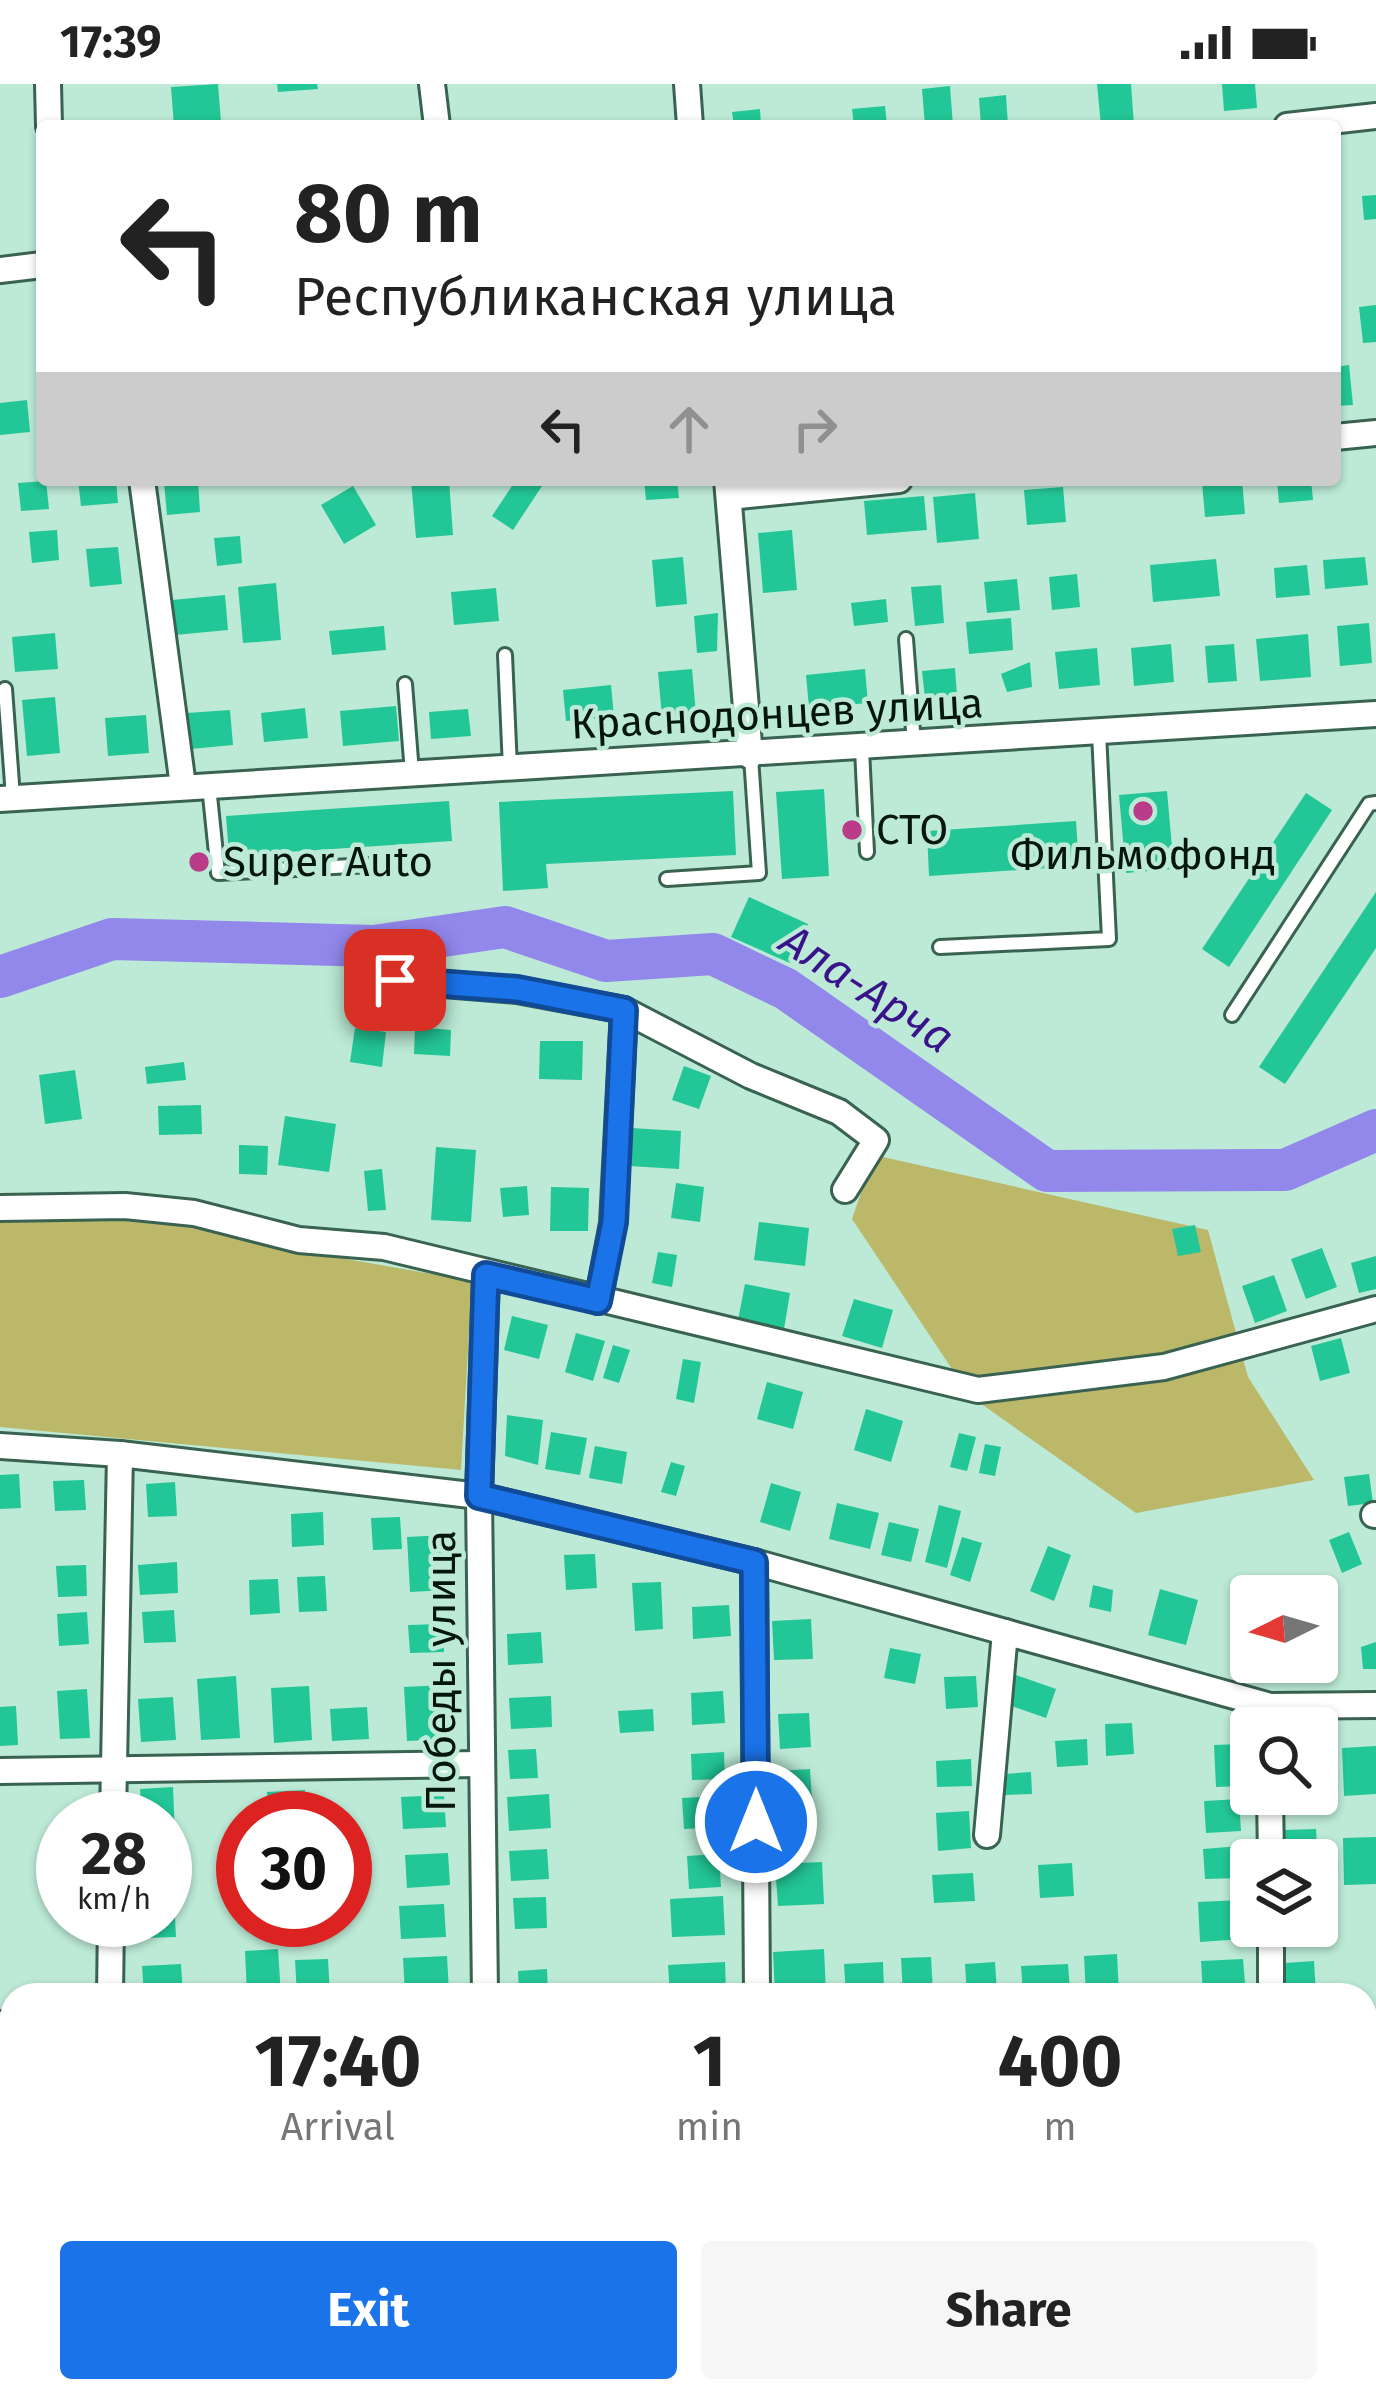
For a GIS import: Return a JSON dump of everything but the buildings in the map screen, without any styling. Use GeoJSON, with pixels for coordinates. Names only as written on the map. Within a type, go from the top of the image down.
{"type":"FeatureCollection","features":[{"type":"Feature","properties":{"kind":"street"},"geometry":{"type":"LineString","coordinates":[[48,84],[49,120]]}},
{"type":"Feature","properties":{"kind":"street"},"geometry":{"type":"LineString","coordinates":[[432,84],[436,120]]}},
{"type":"Feature","properties":{"kind":"street"},"geometry":{"type":"LineString","coordinates":[[687,84],[690,120]]}},
{"type":"Feature","properties":{"kind":"street"},"geometry":{"type":"LineString","coordinates":[[1340,120],[1376,116]]}},
{"type":"Feature","properties":{"kind":"street"},"geometry":{"type":"LineString","coordinates":[[0,270],[36,266]]}},
{"type":"Feature","properties":{"kind":"street"},"geometry":{"type":"LineString","coordinates":[[1341,437],[1376,434]]}},
{"type":"Feature","properties":{"kind":"street"},"geometry":{"type":"LineString","coordinates":[[143,486],[196,785]]}},
{"type":"Feature","properties":{"kind":"street"},"geometry":{"type":"LineString","coordinates":[[751,756],[728,488],[770,486]]}},
{"type":"Feature","properties":{"kind":"street","name":"Краснодонцев улица"},"geometry":{"type":"LineString","coordinates":[[6,799],[1376,714]]}},
{"type":"Feature","properties":{"kind":"street"},"geometry":{"type":"LineString","coordinates":[[395,980],[517,989],[624,1010],[752,1076],[839,1112],[876,1140],[845,1190]]}},
{"type":"Feature","properties":{"kind":"street"},"geometry":{"type":"LineString","coordinates":[[598,1301],[614,1222],[624,1010]]}},
{"type":"Feature","properties":{"kind":"street"},"geometry":{"type":"LineString","coordinates":[[0,1208],[125,1206],[194,1213],[299,1240],[384,1247],[978,1390],[1164,1366],[1376,1309]]}},
{"type":"Feature","properties":{"kind":"street","name":"Победы улица"},"geometry":{"type":"LineString","coordinates":[[485,1983],[479,1496],[486,1275]]}},
{"type":"Feature","properties":{"kind":"street"},"geometry":{"type":"LineString","coordinates":[[0,1446],[120,1454],[479,1496],[754,1562],[1004,1632],[1239,1707]]}},
{"type":"Feature","properties":{"kind":"street"},"geometry":{"type":"LineString","coordinates":[[113,1791],[120,1454]]}},
{"type":"Feature","properties":{"kind":"street"},"geometry":{"type":"LineString","coordinates":[[754,1562],[757,1983]]}},
{"type":"Feature","properties":{"kind":"street"},"geometry":{"type":"LineString","coordinates":[[987,1834],[1004,1632]]}},
{"type":"Feature","properties":{"kind":"street"},"geometry":{"type":"LineString","coordinates":[[1338,1710],[1376,1706]]}},
{"type":"Feature","properties":{"kind":"street"},"geometry":{"type":"LineString","coordinates":[[0,1771],[479,1764]]}},
{"type":"Feature","properties":{"kind":"street"},"geometry":{"type":"LineString","coordinates":[[110,1983],[111,1947]]}},
{"type":"Feature","properties":{"kind":"street"},"geometry":{"type":"LineString","coordinates":[[1271,1947],[1271,1983]]}},
{"type":"Feature","properties":{"kind":"lane"},"geometry":{"type":"LineString","coordinates":[[906,639],[915,745]]}},
{"type":"Feature","properties":{"kind":"lane"},"geometry":{"type":"LineString","coordinates":[[505,656],[510,769]]}},
{"type":"Feature","properties":{"kind":"lane"},"geometry":{"type":"LineString","coordinates":[[405,684],[412,774]]}},
{"type":"Feature","properties":{"kind":"lane"},"geometry":{"type":"LineString","coordinates":[[5,688],[6,799]]}},
{"type":"Feature","properties":{"kind":"lane"},"geometry":{"type":"LineString","coordinates":[[940,947],[1109,939],[1099,733]]}},
{"type":"Feature","properties":{"kind":"lane"},"geometry":{"type":"LineString","coordinates":[[862,749],[867,852]]}},
{"type":"Feature","properties":{"kind":"lane"},"geometry":{"type":"LineString","coordinates":[[667,879],[759,873],[751,756]]}},
{"type":"Feature","properties":{"kind":"lane"},"geometry":{"type":"LineString","coordinates":[[196,785],[218,873],[371,865]]}},
{"type":"Feature","properties":{"kind":"lane"},"geometry":{"type":"LineString","coordinates":[[1232,1015],[1369,804],[1376,803]]}},
{"type":"Feature","properties":{"kind":"shaded area"},"geometry":{"type":"Polygon","coordinates":[[[874,1155],[1208,1230],[1248,1377],[1314,1480],[1136,1513],[970,1396],[852,1219],[874,1155]]]}},
{"type":"Feature","properties":{"kind":"shaded area"},"geometry":{"type":"Polygon","coordinates":[[[0,1214],[147,1215],[278,1247],[472,1281],[461,1470],[0,1427],[0,1214]]]}},
{"type":"Feature","properties":{"kind":"waterway","name":"Ала-Арча"},"geometry":{"type":"LineString","coordinates":[[0,977],[112,939],[374,946],[505,927],[606,961],[713,954],[786,989],[1047,1171],[1285,1170],[1376,1130]]}},
{"type":"Feature","properties":{"kind":"place","name":"Фильмофонд"},"geometry":{"type":"Point","coordinates":[1143,811]}},
{"type":"Feature","properties":{"kind":"place","name":"СТО"},"geometry":{"type":"Point","coordinates":[852,830]}},
{"type":"Feature","properties":{"kind":"place","name":"Super Auto"},"geometry":{"type":"Point","coordinates":[199,862]}},
{"type":"Feature","properties":{"kind":"route"},"geometry":{"type":"LineString","coordinates":[[395,980],[517,989],[624,1010],[614,1222],[598,1301],[486,1275],[479,1496],[754,1562],[756,1822]]}}]}
